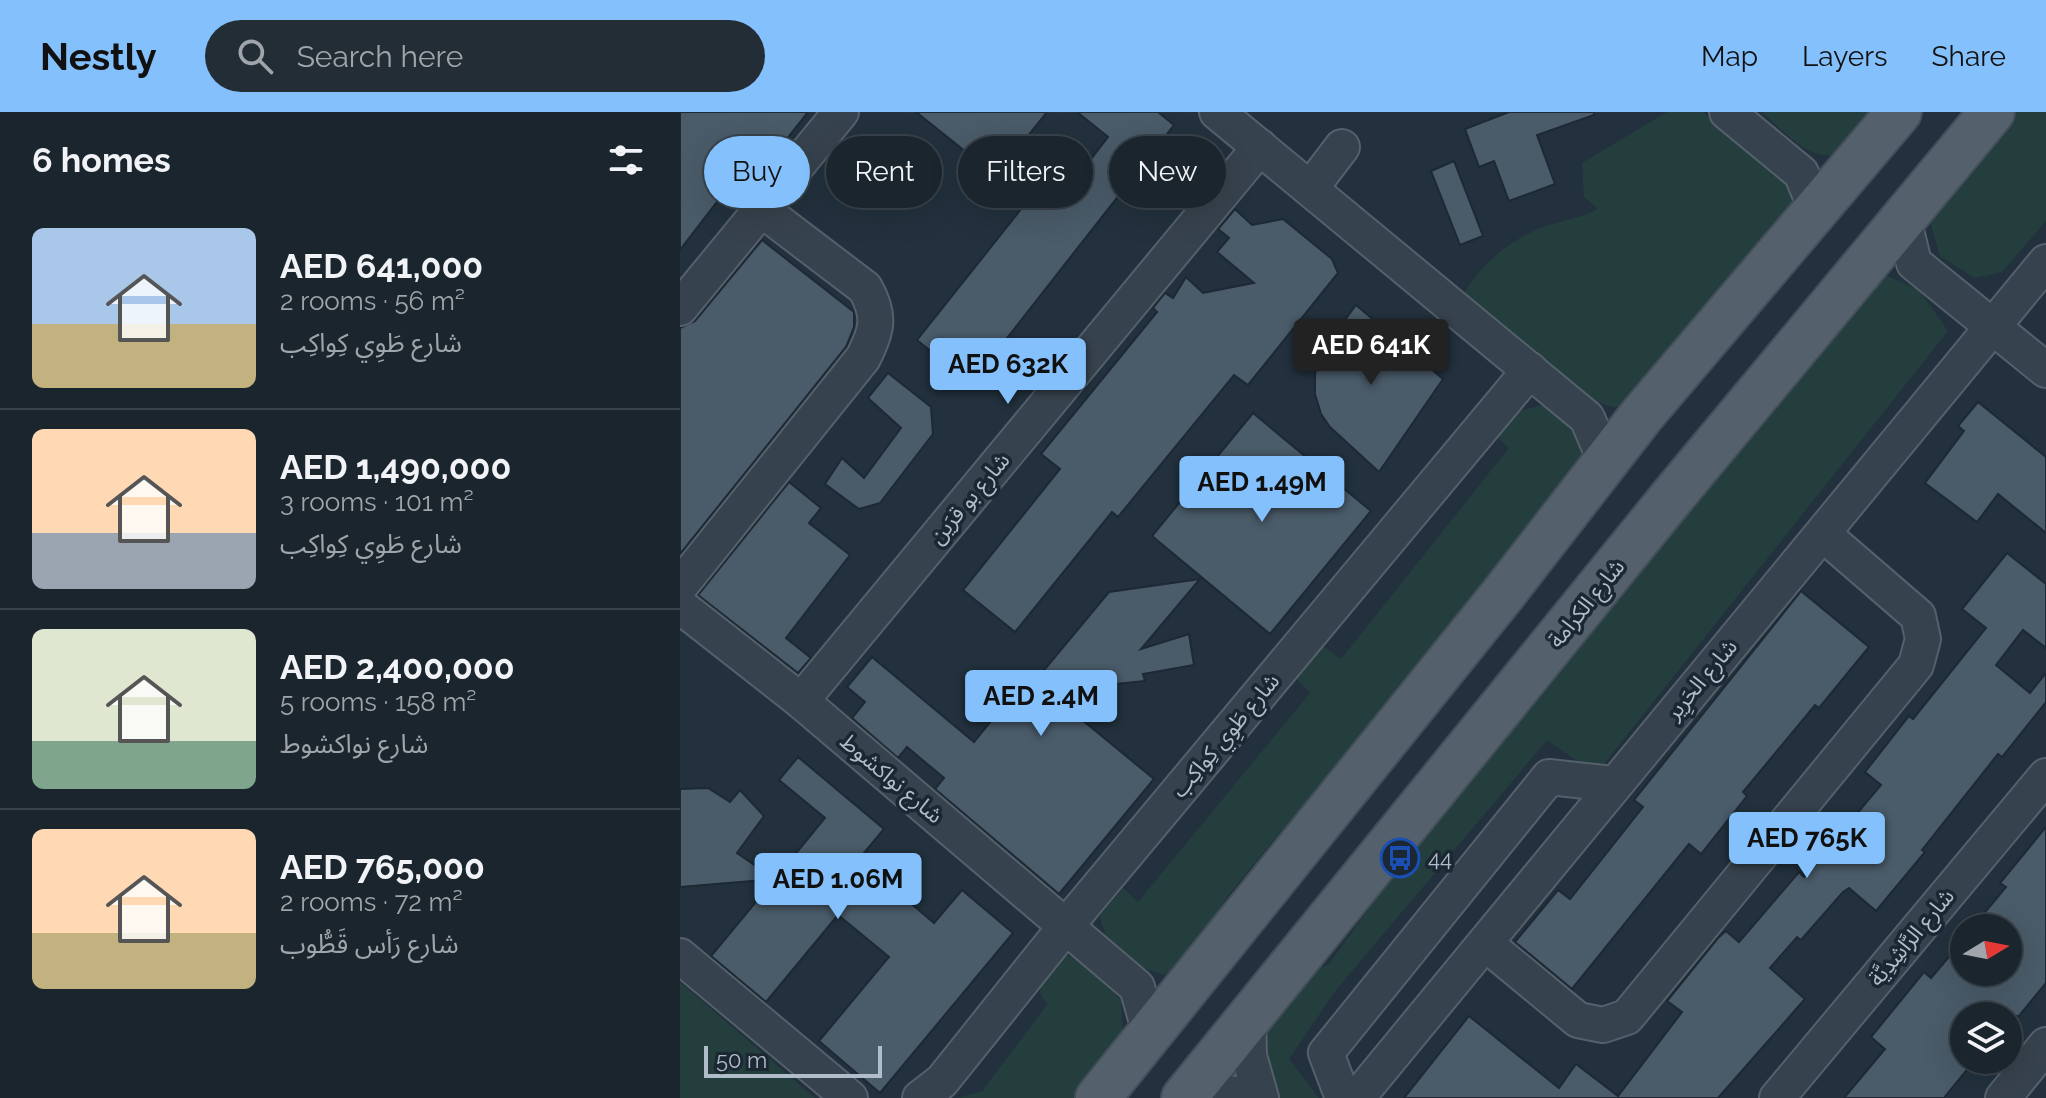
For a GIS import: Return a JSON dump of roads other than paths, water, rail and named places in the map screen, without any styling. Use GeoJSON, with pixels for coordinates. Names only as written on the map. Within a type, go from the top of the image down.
{"type":"FeatureCollection","features":[{"type":"Feature","properties":{"kind":"main road"},"geometry":{"type":"LineString","coordinates":[[1098,1098],[1606,462],[1809,192],[1847,175],[1899,112]]}},
{"type":"Feature","properties":{"kind":"main road","name":"شارع الكرامة"},"geometry":{"type":"LineString","coordinates":[[1185,1098],[1672,497],[1869,263],[1909,242],[1992,112]]}},
{"type":"Feature","properties":{"kind":"street"},"geometry":{"type":"LineString","coordinates":[[680,308],[841,112]]}},
{"type":"Feature","properties":{"kind":"street"},"geometry":{"type":"LineString","coordinates":[[1217,112],[1587,418],[1606,462]]}},
{"type":"Feature","properties":{"kind":"street"},"geometry":{"type":"LineString","coordinates":[[1732,114],[1809,192]]}},
{"type":"Feature","properties":{"kind":"street","name":"شارع بو قرَين"},"geometry":{"type":"LineString","coordinates":[[801,701],[1260,147]]}},
{"type":"Feature","properties":{"kind":"street"},"geometry":{"type":"LineString","coordinates":[[1310,189],[1342,147]]}},
{"type":"Feature","properties":{"kind":"street"},"geometry":{"type":"LineString","coordinates":[[680,586],[863,358],[878,330],[875,305],[865,288],[761,209]]}},
{"type":"Feature","properties":{"kind":"street"},"geometry":{"type":"LineString","coordinates":[[1909,242],[1994,328],[2046,370]]}},
{"type":"Feature","properties":{"kind":"street","name":"شارع الحَرِير"},"geometry":{"type":"LineString","coordinates":[[1357,1098],[2046,262]]}},
{"type":"Feature","properties":{"kind":"street","name":"شارع طَوِي كِواكِب"},"geometry":{"type":"LineString","coordinates":[[920,1098],[942,1081],[1066,926],[1530,370]]}},
{"type":"Feature","properties":{"kind":"street"},"geometry":{"type":"LineString","coordinates":[[1587,418],[1642,415]]}},
{"type":"Feature","properties":{"kind":"street"},"geometry":{"type":"LineString","coordinates":[[1486,944],[1578,1020],[1603,1025],[1627,1017],[1657,981],[1916,665],[1923,639],[1918,616],[1823,534]]}},
{"type":"Feature","properties":{"kind":"street","name":"شارع نواكشوط"},"geometry":{"type":"LineString","coordinates":[[680,606],[801,701],[1137,987]]}},
{"type":"Feature","properties":{"kind":"street","name":"شارع الرَّاشِدِيَّة"},"geometry":{"type":"LineString","coordinates":[[1777,1098],[2046,776]]}},
{"type":"Feature","properties":{"kind":"street"},"geometry":{"type":"LineString","coordinates":[[1343,1098],[1326,1053],[1549,777],[1613,784]]}},
{"type":"Feature","properties":{"kind":"street"},"geometry":{"type":"LineString","coordinates":[[680,956],[850,1098]]}},
{"type":"Feature","properties":{"kind":"street"},"geometry":{"type":"LineString","coordinates":[[1150,1033],[1137,987],[1188,986]]}},
{"type":"Feature","properties":{"kind":"street"},"geometry":{"type":"LineString","coordinates":[[1248,1017],[1249,1056],[1261,1098]]}},
{"type":"Feature","properties":{"kind":"street"},"geometry":{"type":"LineString","coordinates":[[2003,1098],[2046,1045]]}},
{"type":"Feature","properties":{"kind":"street"},"geometry":{"type":"LineString","coordinates":[[1185,1098],[1225,1092],[1253,1098]]}},
{"type":"Feature","properties":{"kind":"place","name":"44"},"geometry":{"type":"Point","coordinates":[1400,858]}}]}
